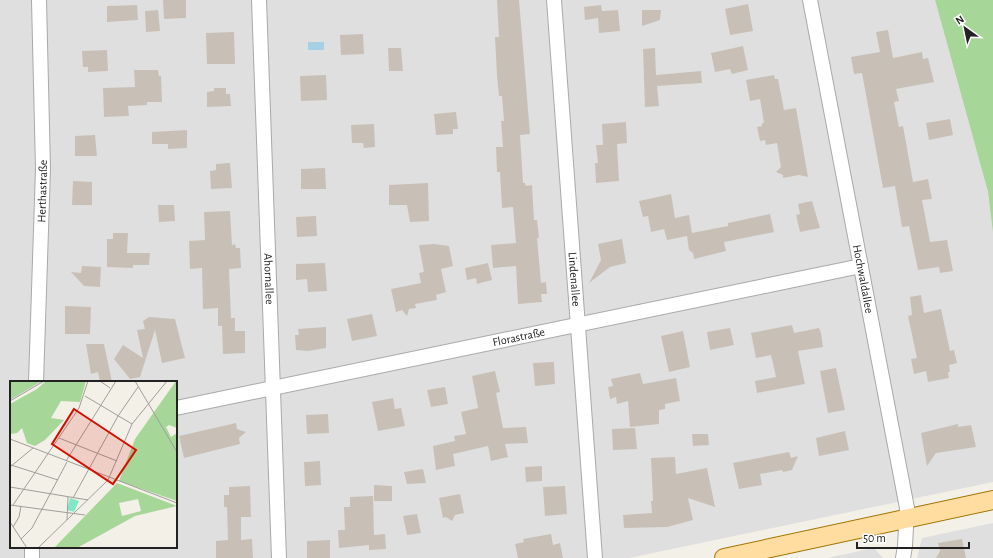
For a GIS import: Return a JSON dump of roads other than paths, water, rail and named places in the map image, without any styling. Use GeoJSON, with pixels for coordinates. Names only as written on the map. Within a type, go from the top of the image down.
{"type":"FeatureCollection","features":[{"type":"Feature","properties":{"kind":"main road"},"geometry":{"type":"LineString","coordinates":[[724,558],[993,500]]}},
{"type":"Feature","properties":{"kind":"street","name":"Herthastraße"},"geometry":{"type":"LineString","coordinates":[[36,381],[43,169],[39,0]]}},
{"type":"Feature","properties":{"kind":"street","name":"Ahornallee"},"geometry":{"type":"LineString","coordinates":[[258,0],[280,558]]}},
{"type":"Feature","properties":{"kind":"street","name":"Lindenallee"},"geometry":{"type":"LineString","coordinates":[[554,0],[595,558]]}},
{"type":"Feature","properties":{"kind":"street","name":"Hochwaldallee"},"geometry":{"type":"LineString","coordinates":[[810,0],[908,519],[903,558]]}},
{"type":"Feature","properties":{"kind":"street","name":"Florastraße"},"geometry":{"type":"LineString","coordinates":[[177,408],[861,266]]}},
{"type":"Feature","properties":{"kind":"water"},"geometry":{"type":"Polygon","coordinates":[[[308,42],[324,42],[324,50],[308,50],[308,42]]]}}]}
